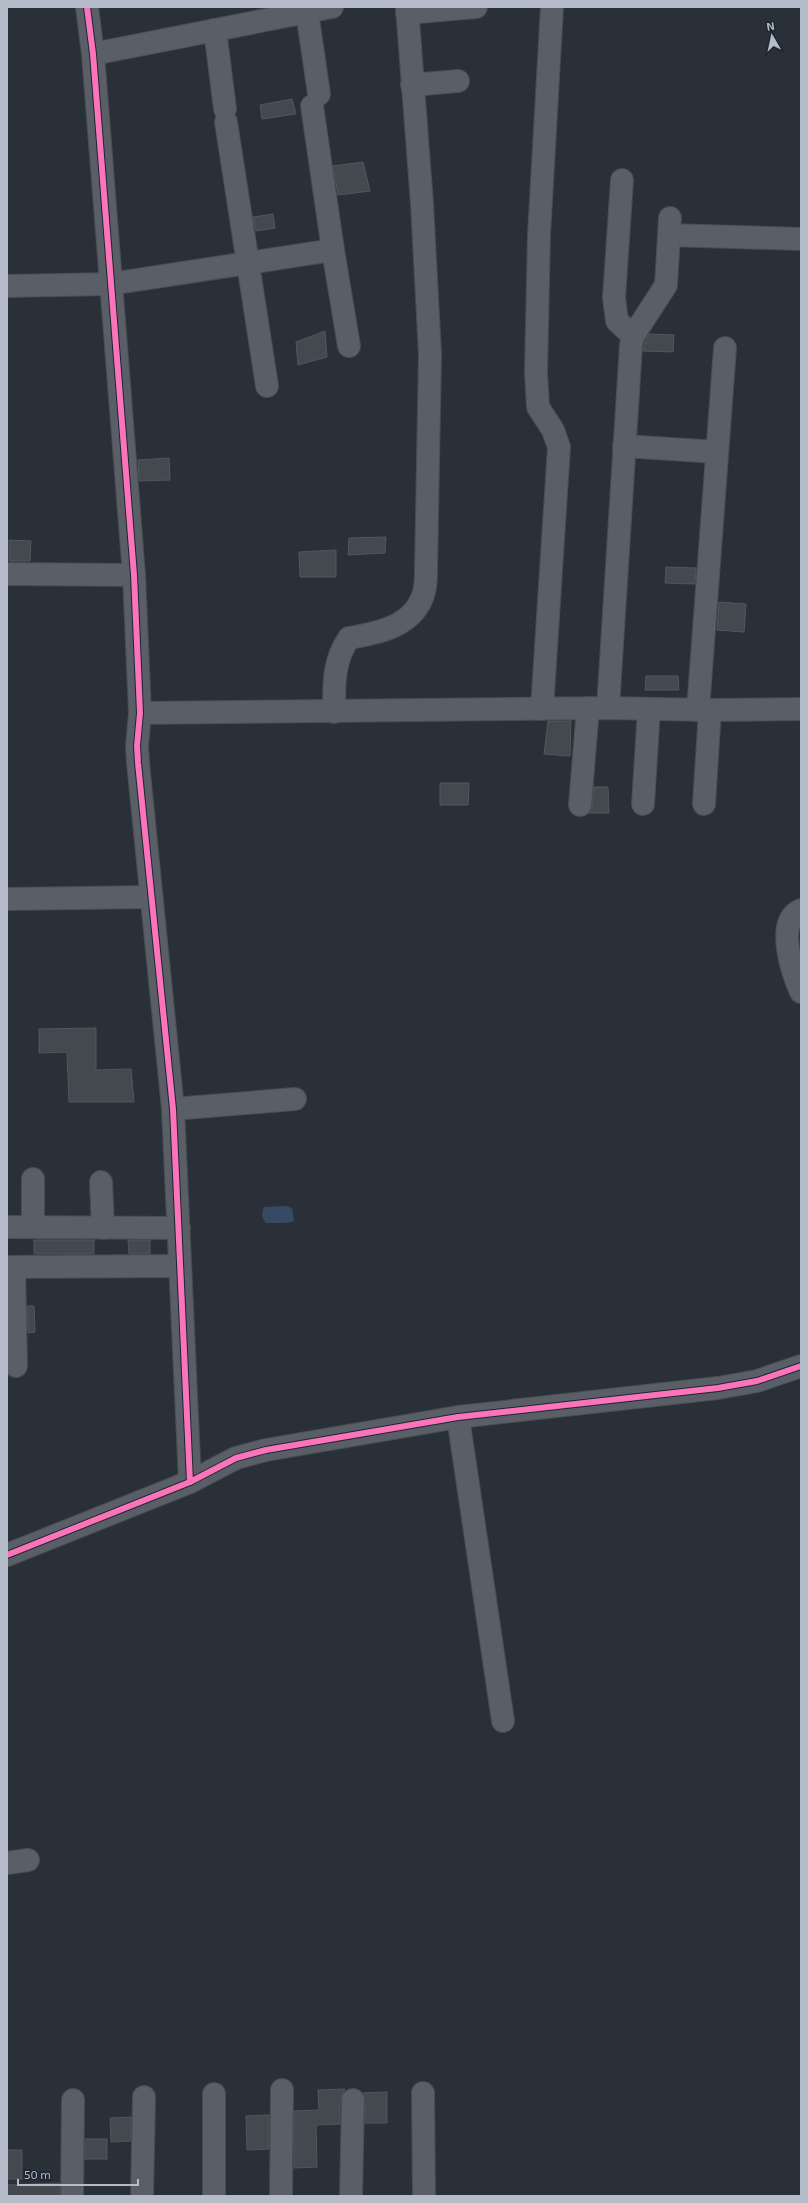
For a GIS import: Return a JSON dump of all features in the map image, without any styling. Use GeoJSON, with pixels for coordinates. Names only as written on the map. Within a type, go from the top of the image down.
{"type":"FeatureCollection","features":[{"type":"Feature","properties":{"kind":"street"},"geometry":{"type":"LineString","coordinates":[[87,7],[93,54],[134,575],[140,713],[137,746],[138,763],[173,1109],[190,1482]]}},
{"type":"Feature","properties":{"kind":"street"},"geometry":{"type":"LineString","coordinates":[[93,54],[332,7]]}},
{"type":"Feature","properties":{"kind":"street"},"geometry":{"type":"LineString","coordinates":[[334,712],[334,673],[342,648],[349,638],[399,625],[414,610],[424,592],[429,469],[430,354],[422,212],[407,10],[476,7]]}},
{"type":"Feature","properties":{"kind":"street"},"geometry":{"type":"LineString","coordinates":[[542,709],[559,447],[553,430],[538,407],[536,372],[539,235],[552,7]]}},
{"type":"Feature","properties":{"kind":"street"},"geometry":{"type":"LineString","coordinates":[[307,12],[333,250],[349,346]]}},
{"type":"Feature","properties":{"kind":"street"},"geometry":{"type":"LineString","coordinates":[[215,30],[225,115],[267,386]]}},
{"type":"Feature","properties":{"kind":"street"},"geometry":{"type":"LineString","coordinates":[[412,85],[458,81]]}},
{"type":"Feature","properties":{"kind":"street"},"geometry":{"type":"LineString","coordinates":[[622,180],[614,298],[617,321],[633,336]]}},
{"type":"Feature","properties":{"kind":"street"},"geometry":{"type":"LineString","coordinates":[[580,805],[598,708],[624,446],[633,336],[666,285],[669,227],[801,239]]}},
{"type":"Feature","properties":{"kind":"street"},"geometry":{"type":"LineString","coordinates":[[7,286],[110,284],[333,250]]}},
{"type":"Feature","properties":{"kind":"street"},"geometry":{"type":"LineString","coordinates":[[704,804],[704,710],[717,452],[725,348]]}},
{"type":"Feature","properties":{"kind":"street"},"geometry":{"type":"LineString","coordinates":[[624,446],[717,452]]}},
{"type":"Feature","properties":{"kind":"street"},"geometry":{"type":"LineString","coordinates":[[7,574],[134,575]]}},
{"type":"Feature","properties":{"kind":"street"},"geometry":{"type":"LineString","coordinates":[[140,713],[598,708],[704,710],[801,709]]}},
{"type":"Feature","properties":{"kind":"street"},"geometry":{"type":"LineString","coordinates":[[643,804],[649,709]]}},
{"type":"Feature","properties":{"kind":"street"},"geometry":{"type":"LineString","coordinates":[[7,899],[151,896]]}},
{"type":"Feature","properties":{"kind":"street"},"geometry":{"type":"LineString","coordinates":[[801,910],[794,913],[789,921],[786,935],[790,957],[801,992]]}},
{"type":"Feature","properties":{"kind":"street"},"geometry":{"type":"LineString","coordinates":[[173,1109],[295,1099]]}},
{"type":"Feature","properties":{"kind":"street"},"geometry":{"type":"LineString","coordinates":[[33,1179],[33,1227]]}},
{"type":"Feature","properties":{"kind":"street"},"geometry":{"type":"LineString","coordinates":[[101,1182],[103,1228]]}},
{"type":"Feature","properties":{"kind":"street"},"geometry":{"type":"LineString","coordinates":[[7,1227],[178,1228]]}},
{"type":"Feature","properties":{"kind":"street"},"geometry":{"type":"LineString","coordinates":[[16,1366],[11,1267],[180,1266]]}},
{"type":"Feature","properties":{"kind":"street"},"geometry":{"type":"LineString","coordinates":[[7,1555],[190,1482],[236,1458],[266,1450],[458,1417],[718,1388],[757,1381],[801,1366]]}},
{"type":"Feature","properties":{"kind":"street"},"geometry":{"type":"LineString","coordinates":[[458,1417],[503,1721]]}},
{"type":"Feature","properties":{"kind":"street"},"geometry":{"type":"LineString","coordinates":[[7,1863],[28,1860]]}},
{"type":"Feature","properties":{"kind":"street"},"geometry":{"type":"LineString","coordinates":[[281,2196],[282,2090]]}},
{"type":"Feature","properties":{"kind":"street"},"geometry":{"type":"LineString","coordinates":[[423,2093],[424,2196]]}},
{"type":"Feature","properties":{"kind":"street"},"geometry":{"type":"LineString","coordinates":[[214,2094],[214,2196]]}},
{"type":"Feature","properties":{"kind":"street"},"geometry":{"type":"LineString","coordinates":[[142,2196],[144,2097]]}},
{"type":"Feature","properties":{"kind":"street"},"geometry":{"type":"LineString","coordinates":[[72,2196],[73,2100]]}},
{"type":"Feature","properties":{"kind":"street"},"geometry":{"type":"LineString","coordinates":[[350,2196],[353,2100]]}},
{"type":"Feature","properties":{"kind":"water"},"geometry":{"type":"Polygon","coordinates":[[[286,1206],[292,1208],[294,1221],[286,1223],[266,1223],[262,1216],[264,1207],[286,1206]]]}},
{"type":"Feature","properties":{"kind":"building"},"geometry":{"type":"Polygon","coordinates":[[[292,99],[296,114],[262,119],[260,105],[292,99]]]}},
{"type":"Feature","properties":{"kind":"building"},"geometry":{"type":"Polygon","coordinates":[[[363,162],[370,191],[338,195],[333,166],[363,162]]]}},
{"type":"Feature","properties":{"kind":"building"},"geometry":{"type":"Polygon","coordinates":[[[273,214],[275,228],[256,231],[253,217],[273,214]]]}},
{"type":"Feature","properties":{"kind":"building"},"geometry":{"type":"Polygon","coordinates":[[[325,331],[327,357],[298,365],[296,342],[325,331]]]}},
{"type":"Feature","properties":{"kind":"building"},"geometry":{"type":"Polygon","coordinates":[[[649,334],[674,335],[673,352],[643,351],[645,341],[649,334]]]}},
{"type":"Feature","properties":{"kind":"building"},"geometry":{"type":"Polygon","coordinates":[[[169,458],[170,480],[139,481],[138,460],[169,458]]]}},
{"type":"Feature","properties":{"kind":"building"},"geometry":{"type":"Polygon","coordinates":[[[386,537],[385,553],[348,555],[349,538],[386,537]]]}},
{"type":"Feature","properties":{"kind":"building"},"geometry":{"type":"Polygon","coordinates":[[[9,540],[31,541],[30,561],[9,561],[9,540]]]}},
{"type":"Feature","properties":{"kind":"building"},"geometry":{"type":"Polygon","coordinates":[[[336,550],[336,577],[300,577],[299,552],[336,550]]]}},
{"type":"Feature","properties":{"kind":"building"},"geometry":{"type":"Polygon","coordinates":[[[666,567],[696,568],[695,584],[665,583],[666,567]]]}},
{"type":"Feature","properties":{"kind":"building"},"geometry":{"type":"Polygon","coordinates":[[[719,602],[746,604],[744,632],[717,630],[719,602]]]}},
{"type":"Feature","properties":{"kind":"building"},"geometry":{"type":"Polygon","coordinates":[[[646,676],[678,676],[679,690],[645,690],[646,676]]]}},
{"type":"Feature","properties":{"kind":"building"},"geometry":{"type":"Polygon","coordinates":[[[548,721],[571,721],[570,756],[544,754],[548,721]]]}},
{"type":"Feature","properties":{"kind":"building"},"geometry":{"type":"Polygon","coordinates":[[[440,783],[469,783],[468,805],[440,805],[440,783]]]}},
{"type":"Feature","properties":{"kind":"building"},"geometry":{"type":"Polygon","coordinates":[[[594,787],[608,787],[609,813],[589,813],[592,806],[594,787]]]}},
{"type":"Feature","properties":{"kind":"building"},"geometry":{"type":"Polygon","coordinates":[[[96,1028],[96,1070],[131,1069],[134,1102],[69,1102],[67,1052],[39,1053],[39,1029],[96,1028]]]}},
{"type":"Feature","properties":{"kind":"building"},"geometry":{"type":"Polygon","coordinates":[[[34,1240],[94,1240],[94,1254],[34,1254],[34,1240]]]}},
{"type":"Feature","properties":{"kind":"building"},"geometry":{"type":"Polygon","coordinates":[[[128,1240],[150,1240],[150,1254],[129,1254],[128,1240]]]}},
{"type":"Feature","properties":{"kind":"building"},"geometry":{"type":"Polygon","coordinates":[[[27,1306],[34,1306],[35,1332],[28,1333],[27,1306]]]}},
{"type":"Feature","properties":{"kind":"building"},"geometry":{"type":"Polygon","coordinates":[[[345,2089],[340,2100],[340,2124],[316,2125],[317,2167],[294,2168],[294,2111],[319,2110],[318,2090],[345,2089]]]}},
{"type":"Feature","properties":{"kind":"building"},"geometry":{"type":"Polygon","coordinates":[[[387,2092],[387,2123],[365,2123],[366,2100],[363,2093],[387,2092]]]}},
{"type":"Feature","properties":{"kind":"building"},"geometry":{"type":"Polygon","coordinates":[[[269,2115],[269,2149],[247,2150],[246,2116],[269,2115]]]}},
{"type":"Feature","properties":{"kind":"building"},"geometry":{"type":"Polygon","coordinates":[[[131,2117],[131,2141],[111,2142],[110,2118],[131,2117]]]}},
{"type":"Feature","properties":{"kind":"building"},"geometry":{"type":"Polygon","coordinates":[[[85,2139],[107,2139],[107,2159],[85,2159],[85,2139]]]}},
{"type":"Feature","properties":{"kind":"building"},"geometry":{"type":"Polygon","coordinates":[[[7,2150],[22,2150],[22,2179],[7,2179],[7,2150]]]}},
{"type":"Feature","properties":{"kind":"building"},"geometry":{"type":"Polygon","coordinates":[[[60,2183],[60,2196],[7,2196],[7,2185],[60,2183]]]}},
{"type":"Feature","properties":{"kind":"cycle path"},"geometry":{"type":"LineString","coordinates":[[87,7],[93,54],[134,575],[140,713],[137,746],[138,763],[173,1109],[190,1482]]}},
{"type":"Feature","properties":{"kind":"cycle path"},"geometry":{"type":"LineString","coordinates":[[7,1555],[190,1482],[236,1458],[266,1450],[458,1417],[718,1388],[757,1381],[801,1366]]}}]}
